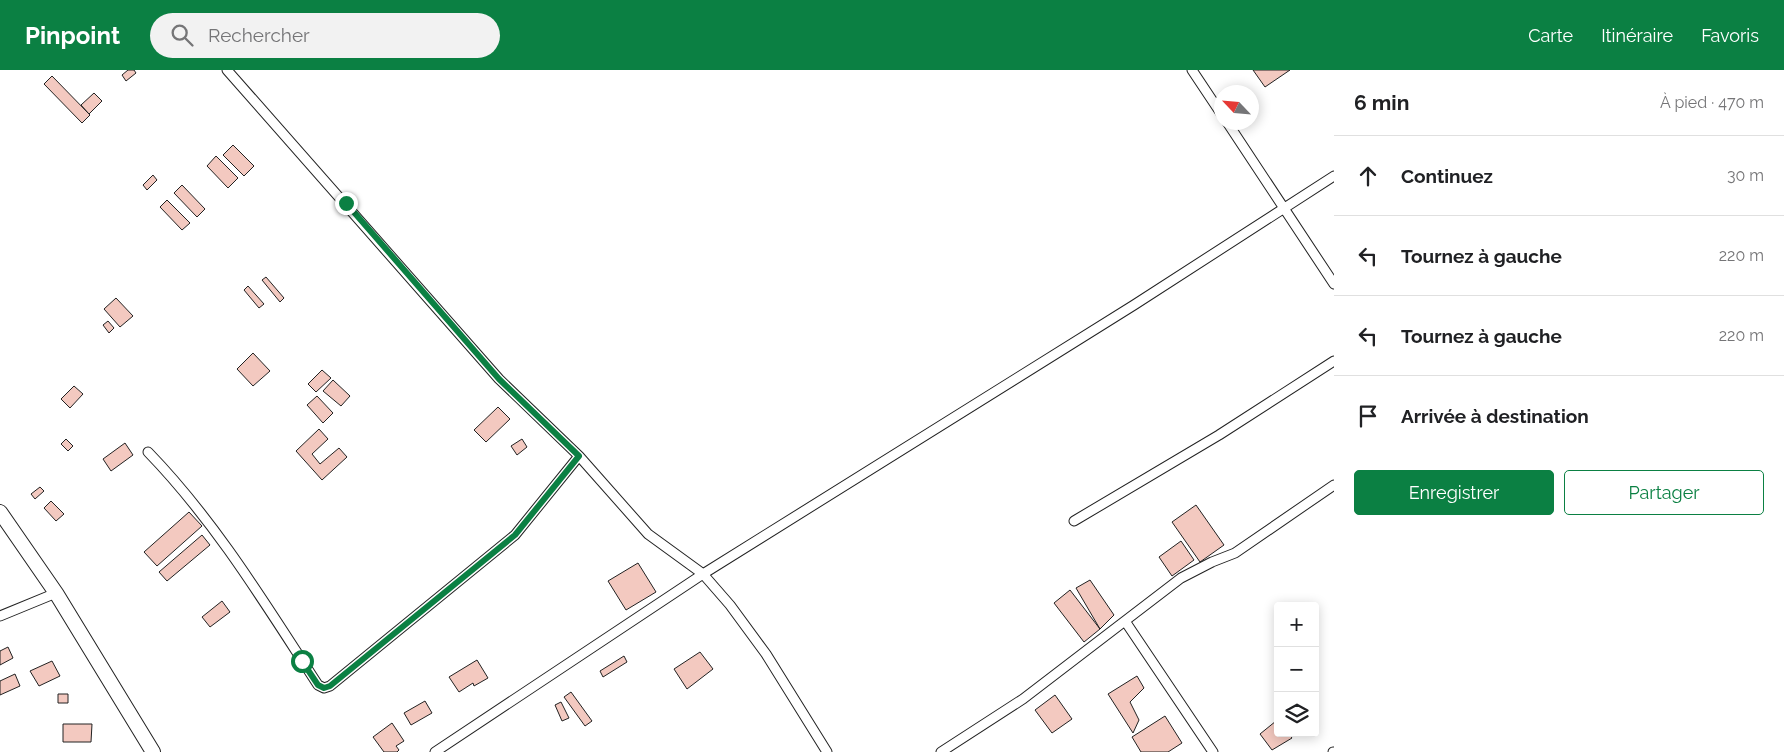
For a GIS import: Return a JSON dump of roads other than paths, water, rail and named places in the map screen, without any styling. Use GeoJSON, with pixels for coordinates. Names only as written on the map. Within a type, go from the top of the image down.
{"type":"FeatureCollection","features":[{"type":"Feature","properties":{"kind":"street"},"geometry":{"type":"LineString","coordinates":[[227,70],[499,379],[579,456],[648,534],[703,574],[730,605],[766,654],[827,752]]}},
{"type":"Feature","properties":{"kind":"street"},"geometry":{"type":"LineString","coordinates":[[1192,70],[1214,102]]}},
{"type":"Feature","properties":{"kind":"street"},"geometry":{"type":"LineString","coordinates":[[1232,130],[1334,284]]}},
{"type":"Feature","properties":{"kind":"street"},"geometry":{"type":"LineString","coordinates":[[435,752],[703,574],[1134,305],[1334,176]]}},
{"type":"Feature","properties":{"kind":"street"},"geometry":{"type":"LineString","coordinates":[[1074,521],[1219,434],[1334,360]]}},
{"type":"Feature","properties":{"kind":"street"},"geometry":{"type":"LineString","coordinates":[[148,452],[182,486],[245,574],[318,685],[324,688],[330,686],[515,535],[579,456]]}},
{"type":"Feature","properties":{"kind":"street"},"geometry":{"type":"LineString","coordinates":[[941,752],[1023,699],[1181,578],[1235,553],[1334,485]]}},
{"type":"Feature","properties":{"kind":"street"},"geometry":{"type":"LineString","coordinates":[[0,512],[56,593],[154,752]]}},
{"type":"Feature","properties":{"kind":"street"},"geometry":{"type":"LineString","coordinates":[[0,616],[56,593]]}},
{"type":"Feature","properties":{"kind":"street"},"geometry":{"type":"LineString","coordinates":[[1124,621],[1212,751],[1200,752]]}}]}
